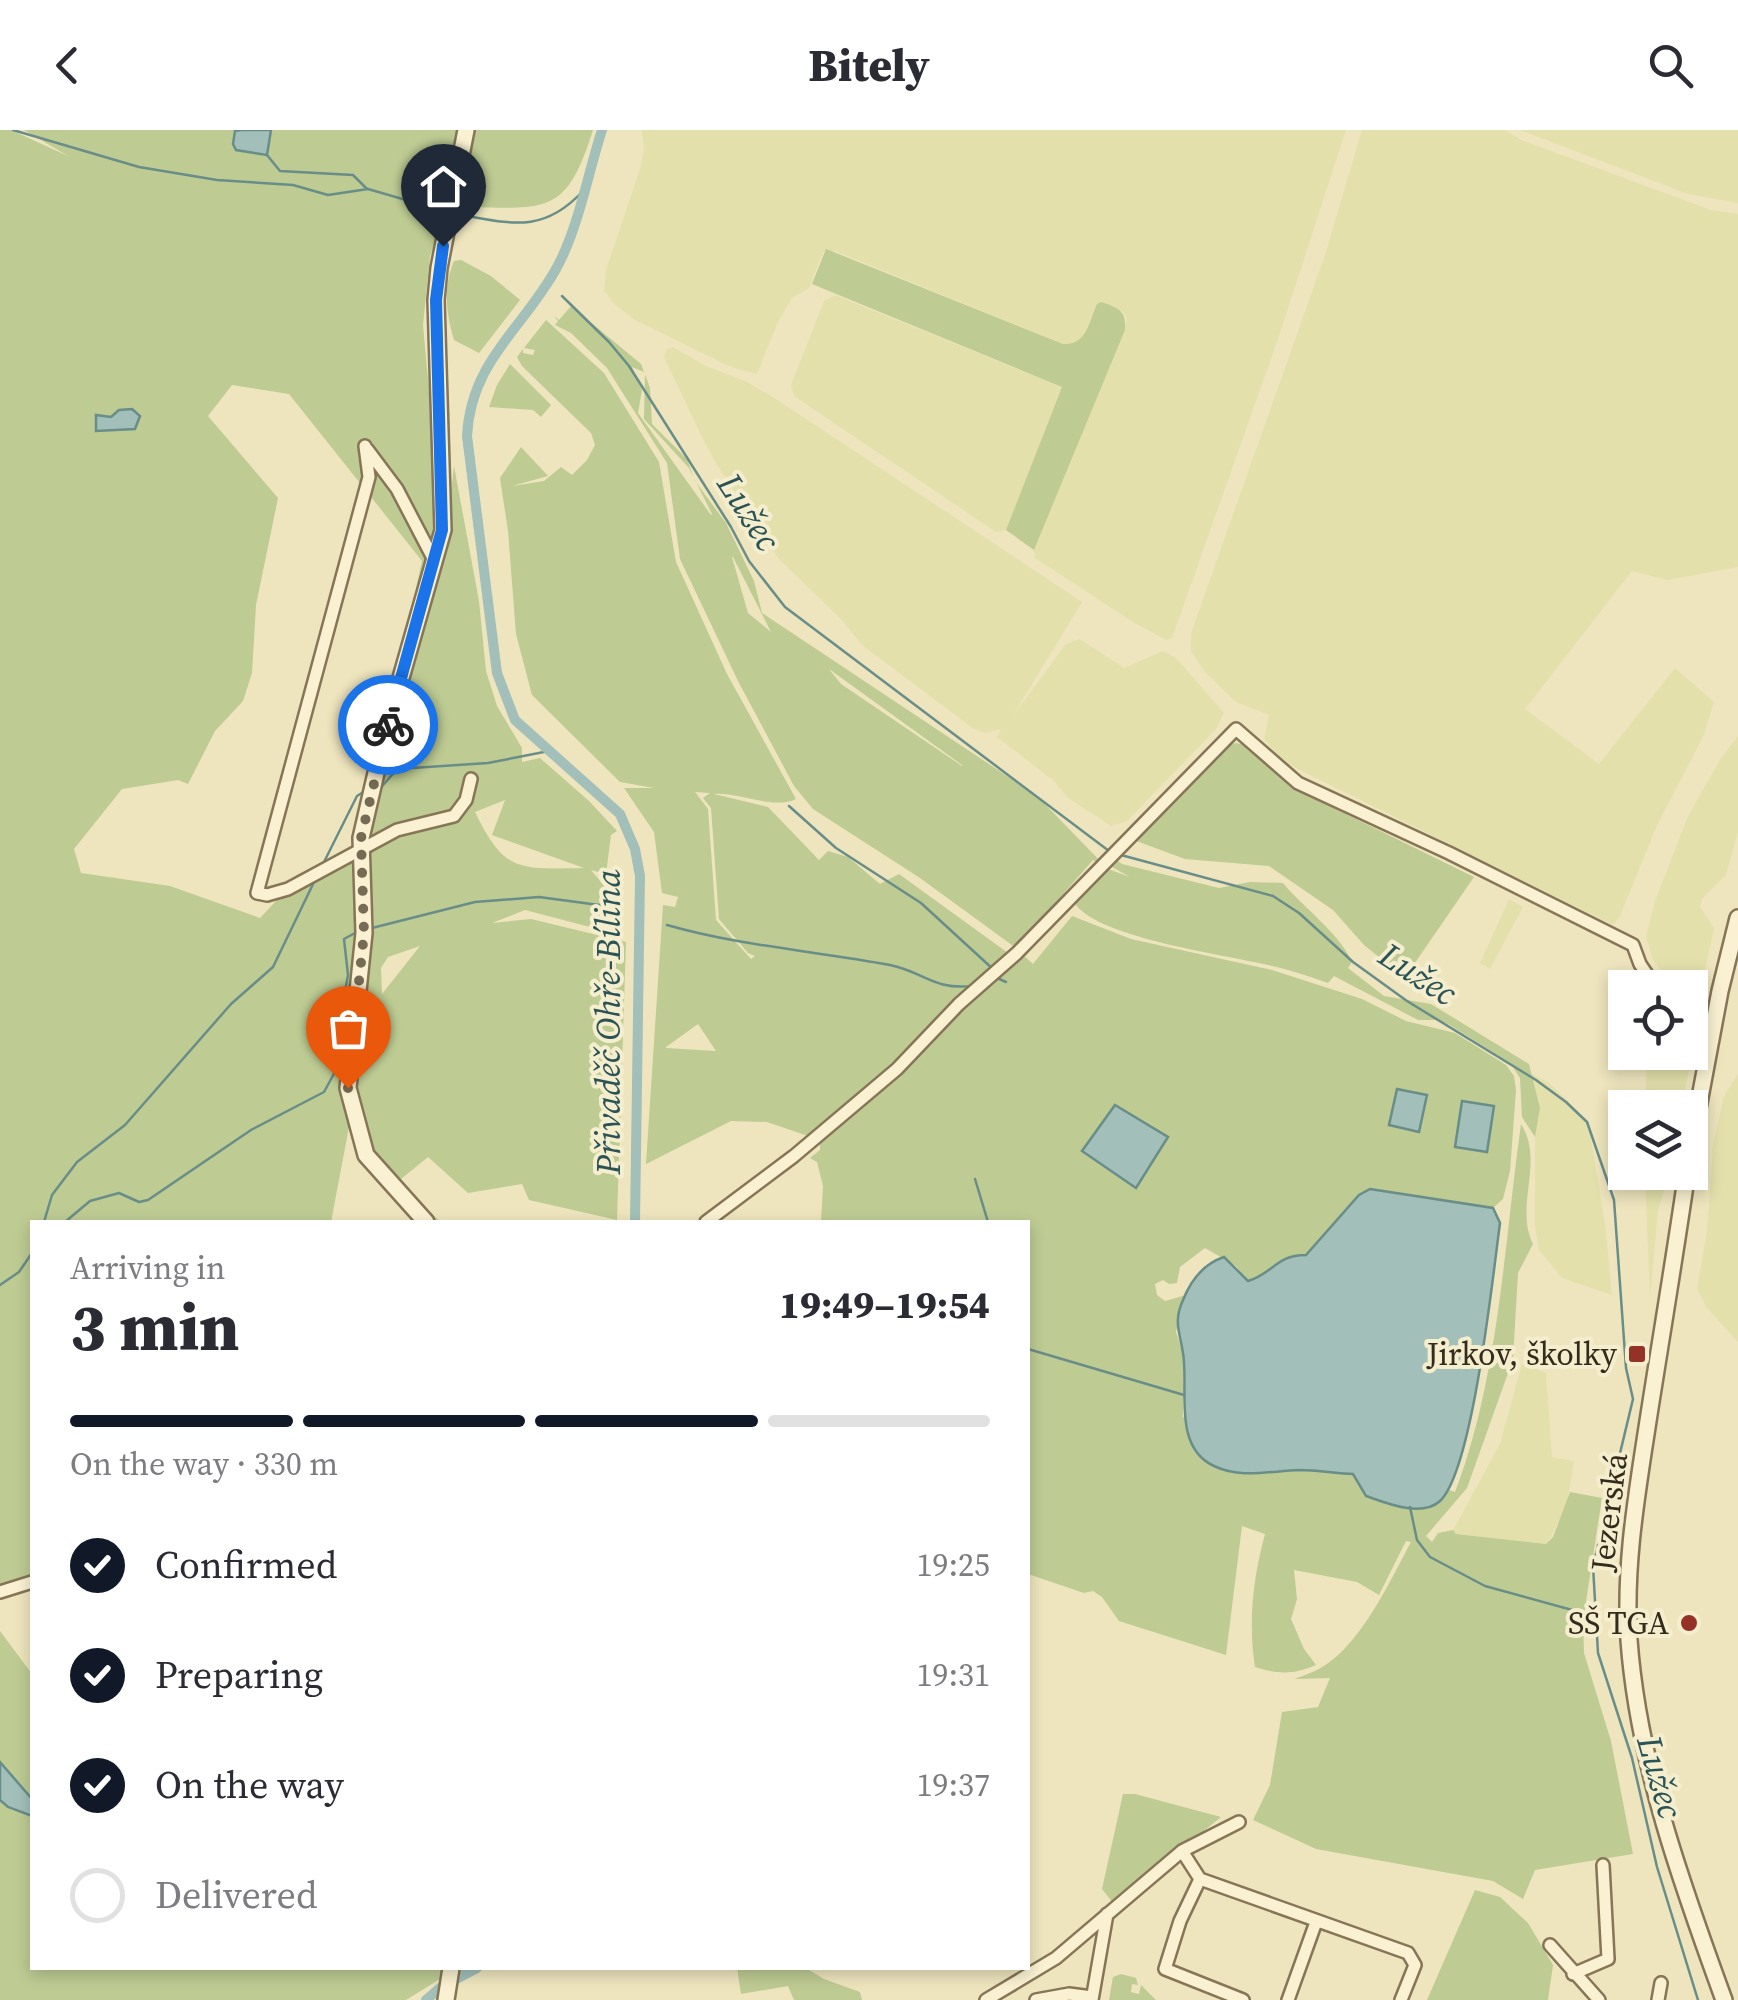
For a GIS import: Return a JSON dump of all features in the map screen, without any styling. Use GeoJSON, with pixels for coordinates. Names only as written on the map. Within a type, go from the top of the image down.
{"type":"FeatureCollection","features":[{"type":"Feature","properties":{"kind":"street"},"geometry":{"type":"LineString","coordinates":[[424,1220],[366,1154],[348,1088],[364,926],[361,848],[385,734],[442,530],[436,300],[466,130]]}},
{"type":"Feature","properties":{"kind":"street"},"geometry":{"type":"LineString","coordinates":[[434,560],[397,489],[365,446],[369,477],[257,892],[267,895],[288,889],[397,830],[454,816],[466,800],[471,779]]}},
{"type":"Feature","properties":{"kind":"street"},"geometry":{"type":"LineString","coordinates":[[709,1220],[794,1156],[897,1070],[1236,729],[1298,783],[1633,945],[1644,970]]}},
{"type":"Feature","properties":{"kind":"street"},"geometry":{"type":"LineString","coordinates":[[1702,1090],[1738,918]]}},
{"type":"Feature","properties":{"kind":"street"},"geometry":{"type":"LineString","coordinates":[[1708,1029],[1713,1031]]}},
{"type":"Feature","properties":{"kind":"street","name":"Jezerská"},"geometry":{"type":"LineString","coordinates":[[1684,1190],[1637,1495],[1628,1594],[1629,1642],[1638,1710],[1661,1804],[1724,2000]]}},
{"type":"Feature","properties":{"kind":"street"},"geometry":{"type":"LineString","coordinates":[[0,1592],[30,1583]]}},
{"type":"Feature","properties":{"kind":"street"},"geometry":{"type":"LineString","coordinates":[[986,2000],[1056,1958],[1182,1850],[1239,1822]]}},
{"type":"Feature","properties":{"kind":"street"},"geometry":{"type":"LineString","coordinates":[[1182,1850],[1200,1879],[1408,1953],[1415,1965],[1401,2000]]}},
{"type":"Feature","properties":{"kind":"street"},"geometry":{"type":"LineString","coordinates":[[1574,1974],[1608,1959],[1603,1865]]}},
{"type":"Feature","properties":{"kind":"street"},"geometry":{"type":"LineString","coordinates":[[1200,1879],[1180,1921],[1165,1969],[1243,2000]]}},
{"type":"Feature","properties":{"kind":"street"},"geometry":{"type":"LineString","coordinates":[[1036,2000],[1069,1994],[1092,1999],[1107,1914]]}},
{"type":"Feature","properties":{"kind":"street"},"geometry":{"type":"LineString","coordinates":[[1288,2000],[1316,1922]]}},
{"type":"Feature","properties":{"kind":"street"},"geometry":{"type":"LineString","coordinates":[[1550,1945],[1599,2000]]}},
{"type":"Feature","properties":{"kind":"street"},"geometry":{"type":"LineString","coordinates":[[446,1999],[451,1970]]}},
{"type":"Feature","properties":{"kind":"street"},"geometry":{"type":"LineString","coordinates":[[1658,2000],[1661,1983]]}},
{"type":"Feature","properties":{"kind":"shaded area"},"geometry":{"type":"Polygon","coordinates":[[[642,130],[1346,130],[1278,339],[1172,638],[1166,640],[1133,622],[1035,558],[1034,550],[1125,330],[1127,319],[1123,312],[1101,302],[1097,304],[1082,339],[1074,345],[1063,344],[835,251],[823,252],[809,288],[792,298],[778,322],[757,374],[731,367],[635,320],[613,303],[604,290],[606,270],[640,169],[644,150],[642,130]]]}},
{"type":"Feature","properties":{"kind":"shaded area"},"geometry":{"type":"Polygon","coordinates":[[[1362,130],[1505,130],[1521,140],[1711,210],[1738,214],[1738,567],[1668,580],[1632,571],[1525,709],[1599,764],[1675,668],[1714,702],[1703,737],[1658,823],[1613,925],[1282,761],[1264,739],[1269,715],[1236,702],[1205,672],[1191,651],[1191,633],[1325,255],[1362,130]]]}},
{"type":"Feature","properties":{"kind":"shaded area"},"geometry":{"type":"Polygon","coordinates":[[[1520,130],[1738,130],[1738,203],[1688,194],[1520,130]]]}},
{"type":"Feature","properties":{"kind":"shaded area"},"geometry":{"type":"Polygon","coordinates":[[[835,295],[1062,387],[1006,530],[996,532],[794,396],[791,385],[824,301],[835,295]]]}},
{"type":"Feature","properties":{"kind":"shaded area"},"geometry":{"type":"Polygon","coordinates":[[[673,347],[776,399],[1082,602],[1012,717],[1066,644],[1080,639],[1124,668],[1163,651],[1176,658],[1224,713],[1216,729],[1127,821],[1111,826],[1067,797],[1053,780],[997,737],[1001,729],[985,733],[974,729],[862,645],[779,559],[701,435],[664,357],[667,349],[673,347]]]}},
{"type":"Feature","properties":{"kind":"shaded area"},"geometry":{"type":"Polygon","coordinates":[[[1738,736],[1738,831],[1726,875],[1702,899],[1700,907],[1714,928],[1705,970],[1662,970],[1653,960],[1646,936],[1655,901],[1688,816],[1738,736]]]}},
{"type":"Feature","properties":{"kind":"shaded area"},"geometry":{"type":"Polygon","coordinates":[[[1509,899],[1523,907],[1490,969],[1480,963],[1509,899]]]}},
{"type":"Feature","properties":{"kind":"shaded area"},"geometry":{"type":"Polygon","coordinates":[[[1646,1070],[1689,1070],[1685,1090],[1646,1090],[1646,1070]]]}},
{"type":"Feature","properties":{"kind":"shaded area"},"geometry":{"type":"Polygon","coordinates":[[[1531,1073],[1549,1083],[1589,1127],[1612,1295],[1562,1278],[1539,1250],[1535,1226],[1535,1137],[1540,1108],[1531,1073]]]}},
{"type":"Feature","properties":{"kind":"shaded area"},"geometry":{"type":"Polygon","coordinates":[[[1738,1074],[1738,1342],[1707,1308],[1697,1289],[1707,1232],[1713,1144],[1724,1096],[1738,1074]]]}},
{"type":"Feature","properties":{"kind":"shaded area"},"geometry":{"type":"Polygon","coordinates":[[[1646,1190],[1664,1190],[1658,1211],[1650,1299],[1646,1190]]]}},
{"type":"Feature","properties":{"kind":"shaded area"},"geometry":{"type":"Polygon","coordinates":[[[1522,1364],[1546,1373],[1552,1457],[1574,1461],[1567,1504],[1547,1544],[1456,1534],[1453,1530],[1500,1444],[1522,1364]]]}},
{"type":"Feature","properties":{"kind":"green space"},"geometry":{"type":"Polygon","coordinates":[[[0,130],[11,130],[68,156],[24,130],[241,130],[235,132],[263,156],[268,155],[271,130],[459,130],[451,208],[442,208],[446,213],[430,256],[423,325],[444,555],[454,466],[479,601],[486,671],[497,706],[522,748],[522,762],[540,758],[617,831],[611,835],[606,874],[591,870],[606,888],[607,922],[613,933],[525,910],[492,923],[531,919],[626,942],[617,1220],[529,1200],[522,1184],[468,1193],[428,1157],[396,1183],[439,1220],[413,1220],[349,1127],[331,1220],[30,1220],[30,1579],[0,1586],[0,130]],[[232,385],[208,416],[278,498],[256,605],[252,673],[243,701],[215,731],[188,784],[178,780],[122,789],[74,849],[81,873],[170,886],[260,918],[291,885],[359,843],[422,561],[289,394],[232,385]],[[505,800],[475,812],[506,857],[529,867],[584,868],[492,835],[505,800]],[[420,946],[388,957],[381,968],[382,994],[420,946]]]}},
{"type":"Feature","properties":{"kind":"green space"},"geometry":{"type":"Polygon","coordinates":[[[469,130],[593,130],[574,177],[551,200],[537,205],[462,210],[469,130]]]}},
{"type":"Feature","properties":{"kind":"green space"},"geometry":{"type":"Polygon","coordinates":[[[826,249],[1063,344],[1082,337],[1101,302],[1123,314],[1125,330],[1034,550],[1006,530],[1062,387],[812,284],[826,249]]]}},
{"type":"Feature","properties":{"kind":"green space"},"geometry":{"type":"Polygon","coordinates":[[[461,260],[491,276],[520,300],[479,353],[454,340],[449,320],[448,281],[454,261],[461,260]]]}},
{"type":"Feature","properties":{"kind":"green space"},"geometry":{"type":"Polygon","coordinates":[[[571,306],[641,364],[644,372],[632,367],[642,390],[638,413],[711,515],[697,483],[726,523],[754,581],[762,613],[1037,796],[1108,869],[1130,877],[1105,863],[1112,856],[1122,864],[1219,888],[1250,882],[1283,883],[1339,941],[1352,962],[1348,968],[1384,996],[1431,1004],[1529,1064],[1540,1108],[1535,1137],[1522,1117],[1520,1078],[1510,1063],[1450,1025],[1439,1020],[1418,1020],[1334,976],[1328,983],[1276,967],[1165,944],[1090,917],[1076,905],[1077,896],[1102,866],[1093,860],[1016,948],[920,878],[813,809],[794,786],[738,681],[680,559],[667,463],[607,368],[571,333],[555,325],[558,321],[554,316],[559,320],[571,306]],[[733,557],[748,613],[771,632],[733,557]],[[829,669],[841,684],[962,766],[962,765],[829,669]]]}},
{"type":"Feature","properties":{"kind":"green space"},"geometry":{"type":"Polygon","coordinates":[[[546,320],[604,373],[659,462],[676,562],[727,674],[796,799],[777,803],[714,794],[768,807],[819,860],[828,851],[848,857],[880,884],[899,874],[1008,953],[1022,954],[1033,964],[1072,916],[1131,939],[1272,970],[1362,999],[1406,1021],[1455,1033],[1506,1065],[1514,1076],[1516,1090],[1510,1171],[1503,1199],[1493,1208],[1370,1189],[1306,1255],[1279,1261],[1256,1278],[1247,1281],[1236,1266],[1205,1248],[1180,1267],[1177,1283],[1163,1280],[1155,1284],[1157,1295],[1165,1301],[1186,1295],[1176,1332],[1183,1352],[1183,1417],[1302,1470],[1353,1474],[1366,1496],[1412,1508],[1441,1500],[1446,1489],[1455,1492],[1470,1448],[1491,1357],[1521,1124],[1530,1153],[1526,1215],[1533,1244],[1518,1273],[1513,1359],[1467,1488],[1426,1536],[1432,1542],[1438,1533],[1453,1530],[1456,1534],[1546,1544],[1553,1537],[1570,1492],[1602,1498],[1583,1621],[1584,1653],[1611,1741],[1633,1854],[1535,1870],[1523,1899],[1493,1881],[1316,1849],[1253,1820],[1270,1785],[1282,1712],[1318,1707],[1330,1678],[1295,1679],[1324,1666],[1351,1642],[1374,1610],[1411,1542],[1406,1541],[1379,1595],[1357,1582],[1294,1570],[1297,1599],[1291,1619],[1316,1665],[1300,1671],[1255,1667],[1253,1600],[1265,1534],[1242,1526],[1226,1655],[1119,1621],[1093,1591],[1084,1593],[1030,1575],[1030,1220],[821,1220],[823,1186],[817,1162],[810,1158],[820,1150],[820,1140],[767,1122],[731,1121],[646,1164],[663,905],[675,907],[678,897],[662,893],[654,832],[624,788],[654,788],[620,782],[532,695],[516,634],[500,478],[521,447],[548,476],[512,486],[544,481],[561,467],[572,475],[595,445],[591,433],[522,366],[517,357],[523,349],[523,353],[533,355],[535,350],[524,348],[546,320]],[[695,792],[708,809],[716,920],[751,959],[755,956],[719,919],[711,808],[703,798],[710,793],[695,792]],[[698,1024],[666,1047],[666,1048],[716,1051],[698,1024]]]}},
{"type":"Feature","properties":{"kind":"green space"},"geometry":{"type":"Polygon","coordinates":[[[510,364],[551,405],[541,417],[533,410],[489,407],[510,364]]]}},
{"type":"Feature","properties":{"kind":"green space"},"geometry":{"type":"Polygon","coordinates":[[[645,374],[650,388],[652,424],[687,459],[694,477],[644,419],[645,374]]]}},
{"type":"Feature","properties":{"kind":"green space"},"geometry":{"type":"Polygon","coordinates":[[[1235,743],[1295,789],[1474,877],[1408,973],[1400,974],[1364,945],[1333,910],[1269,866],[1185,859],[1131,839],[1227,746],[1235,743]]]}},
{"type":"Feature","properties":{"kind":"green space"},"geometry":{"type":"Polygon","coordinates":[[[0,1631],[30,1671],[30,1797],[0,1762],[0,1631]]]}},
{"type":"Feature","properties":{"kind":"green space"},"geometry":{"type":"Polygon","coordinates":[[[1123,1794],[1221,1817],[1114,1904],[1102,1889],[1123,1794]]]}},
{"type":"Feature","properties":{"kind":"green space"},"geometry":{"type":"Polygon","coordinates":[[[0,1800],[30,1814],[30,1970],[455,1970],[406,2000],[0,2000],[0,1800]]]}},
{"type":"Feature","properties":{"kind":"green space"},"geometry":{"type":"Polygon","coordinates":[[[1475,1890],[1500,1897],[1528,1923],[1553,1965],[1548,2000],[1427,2000],[1475,1890]]]}},
{"type":"Feature","properties":{"kind":"green space"},"geometry":{"type":"Polygon","coordinates":[[[737,1970],[809,1970],[860,1992],[862,2000],[794,2000],[788,1986],[741,1994],[737,1970]]]}},
{"type":"Feature","properties":{"kind":"green space"},"geometry":{"type":"Polygon","coordinates":[[[1121,1974],[1136,1978],[1138,1985],[1132,1984],[1131,1992],[1139,1994],[1141,1985],[1156,2000],[1109,2000],[1113,1977],[1121,1974]]]}},
{"type":"Feature","properties":{"kind":"water"},"geometry":{"type":"Polygon","coordinates":[[[271,130],[267,155],[236,150],[235,131],[271,130]]]}},
{"type":"Feature","properties":{"kind":"water"},"geometry":{"type":"Polygon","coordinates":[[[132,409],[140,416],[135,429],[96,431],[96,415],[111,417],[119,410],[132,409]]]}},
{"type":"Feature","properties":{"kind":"water"},"geometry":{"type":"Polygon","coordinates":[[[1397,1089],[1427,1095],[1419,1132],[1389,1125],[1397,1089]]]}},
{"type":"Feature","properties":{"kind":"water"},"geometry":{"type":"Polygon","coordinates":[[[1462,1101],[1494,1106],[1487,1152],[1455,1147],[1462,1101]]]}},
{"type":"Feature","properties":{"kind":"water"},"geometry":{"type":"Polygon","coordinates":[[[1115,1105],[1168,1137],[1136,1188],[1082,1151],[1115,1105]]]}},
{"type":"Feature","properties":{"kind":"water"},"geometry":{"type":"Polygon","coordinates":[[[1370,1189],[1493,1208],[1500,1223],[1480,1370],[1462,1452],[1452,1482],[1440,1501],[1423,1508],[1403,1508],[1366,1496],[1353,1474],[1224,1470],[1201,1457],[1187,1431],[1178,1321],[1194,1279],[1224,1257],[1248,1281],[1287,1258],[1306,1255],[1359,1195],[1370,1189]]]}},
{"type":"Feature","properties":{"kind":"water"},"geometry":{"type":"Polygon","coordinates":[[[0,1762],[30,1797],[30,1815],[0,1800],[0,1762]]]}},
{"type":"Feature","properties":{"kind":"waterway","name":"Lužec"},"geometry":{"type":"LineString","coordinates":[[13,130],[139,167],[217,180],[293,185],[328,195],[368,189],[444,211]]}},
{"type":"Feature","properties":{"kind":"waterway","name":"Přivaděč Ohře-Bílina"},"geometry":{"type":"LineString","coordinates":[[602,130],[564,254],[543,291],[488,366],[471,410],[467,436],[497,673],[515,720],[620,814],[635,849],[640,876],[635,1220]]}},
{"type":"Feature","properties":{"kind":"waterway"},"geometry":{"type":"LineString","coordinates":[[267,155],[280,171],[353,175],[367,189]]}},
{"type":"Feature","properties":{"kind":"waterway"},"geometry":{"type":"LineString","coordinates":[[456,214],[509,222],[539,220],[568,205],[583,191]]}},
{"type":"Feature","properties":{"kind":"waterway","name":"Lužec"},"geometry":{"type":"LineString","coordinates":[[562,296],[629,366],[749,561],[785,607],[1109,851]]}},
{"type":"Feature","properties":{"kind":"waterway"},"geometry":{"type":"LineString","coordinates":[[378,791],[397,769],[488,763],[549,751]]}},
{"type":"Feature","properties":{"kind":"waterway"},"geometry":{"type":"LineString","coordinates":[[323,864],[357,796],[365,791]]}},
{"type":"Feature","properties":{"kind":"waterway"},"geometry":{"type":"LineString","coordinates":[[789,806],[836,848],[921,903],[994,970]]}},
{"type":"Feature","properties":{"kind":"waterway","name":"Lužec"},"geometry":{"type":"LineString","coordinates":[[1121,855],[1273,896],[1407,1001],[1536,1080],[1587,1122],[1614,1200],[1626,1368],[1633,1399],[1593,1566],[1598,1653],[1632,1758],[1657,1867],[1698,2000]]}},
{"type":"Feature","properties":{"kind":"waterway"},"geometry":{"type":"LineString","coordinates":[[45,1220],[52,1195],[77,1162],[125,1125],[231,1004],[273,967],[315,880]]}},
{"type":"Feature","properties":{"kind":"waterway"},"geometry":{"type":"LineString","coordinates":[[368,929],[475,902],[539,897],[614,907]]}},
{"type":"Feature","properties":{"kind":"waterway"},"geometry":{"type":"LineString","coordinates":[[667,925],[750,943],[890,965],[938,983],[972,986]]}},
{"type":"Feature","properties":{"kind":"waterway"},"geometry":{"type":"LineString","coordinates":[[67,1220],[90,1201],[119,1193],[139,1202],[148,1200],[251,1130],[324,1092],[342,1059],[341,1012],[348,975],[344,939],[355,933]]}},
{"type":"Feature","properties":{"kind":"waterway"},"geometry":{"type":"LineString","coordinates":[[997,978],[1006,982]]}},
{"type":"Feature","properties":{"kind":"waterway"},"geometry":{"type":"LineString","coordinates":[[975,1179],[987,1220]]}},
{"type":"Feature","properties":{"kind":"waterway"},"geometry":{"type":"LineString","coordinates":[[0,1285],[19,1272],[30,1256]]}},
{"type":"Feature","properties":{"kind":"waterway"},"geometry":{"type":"LineString","coordinates":[[1030,1350],[1184,1395]]}},
{"type":"Feature","properties":{"kind":"waterway"},"geometry":{"type":"LineString","coordinates":[[1410,1507],[1417,1540],[1430,1557],[1485,1586],[1594,1616]]}},
{"type":"Feature","properties":{"kind":"waterway","name":"Přivaděč Ohře-Bílina"},"geometry":{"type":"LineString","coordinates":[[426,2000],[473,1970]]}},
{"type":"Feature","properties":{"kind":"way so far"},"geometry":{"type":"LineString","coordinates":[[348,1088],[364,933],[361,838],[388,725]]}},
{"type":"Feature","properties":{"kind":"place","name":"Jirkov, školky"},"geometry":{"type":"Point","coordinates":[1637,1354]}},
{"type":"Feature","properties":{"kind":"place","name":"SŠ TGA"},"geometry":{"type":"Point","coordinates":[1689,1623]}},
{"type":"Feature","properties":{"kind":"route"},"geometry":{"type":"LineString","coordinates":[[388,725],[442,530],[436,300],[443,246]]}}]}
